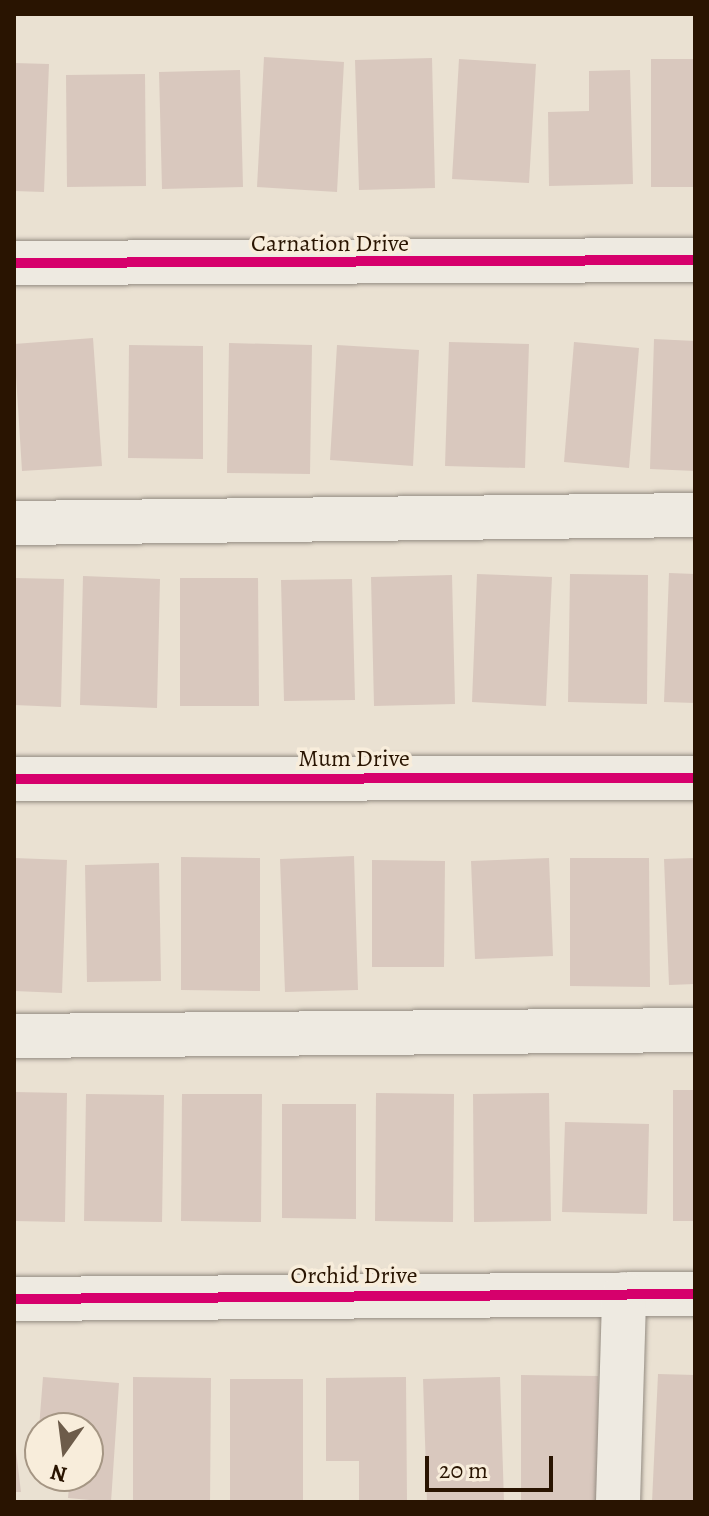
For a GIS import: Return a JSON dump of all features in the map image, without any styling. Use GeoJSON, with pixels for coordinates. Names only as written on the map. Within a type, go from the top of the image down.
{"type":"FeatureCollection","features":[{"type":"Feature","properties":{"kind":"street","name":"Carnation Drive"},"geometry":{"type":"LineString","coordinates":[[14,263],[695,260]]}},
{"type":"Feature","properties":{"kind":"street"},"geometry":{"type":"LineString","coordinates":[[14,523],[695,515]]}},
{"type":"Feature","properties":{"kind":"street","name":"Mum Drive"},"geometry":{"type":"LineString","coordinates":[[14,779],[695,778]]}},
{"type":"Feature","properties":{"kind":"street"},"geometry":{"type":"LineString","coordinates":[[14,1036],[695,1030]]}},
{"type":"Feature","properties":{"kind":"street"},"geometry":{"type":"LineString","coordinates":[[618,1502],[624,1294]]}},
{"type":"Feature","properties":{"kind":"street","name":"Orchid Drive"},"geometry":{"type":"LineString","coordinates":[[14,1299],[695,1294]]}},
{"type":"Feature","properties":{"kind":"building"},"geometry":{"type":"Polygon","coordinates":[[[264,57],[344,62],[337,192],[257,187],[264,57]]]}},
{"type":"Feature","properties":{"kind":"building"},"geometry":{"type":"Polygon","coordinates":[[[432,58],[435,188],[359,190],[355,60],[432,58]]]}},
{"type":"Feature","properties":{"kind":"building"},"geometry":{"type":"Polygon","coordinates":[[[459,59],[536,64],[529,183],[452,179],[459,59]]]}},
{"type":"Feature","properties":{"kind":"building"},"geometry":{"type":"Polygon","coordinates":[[[651,59],[695,59],[695,187],[651,187],[651,59]]]}},
{"type":"Feature","properties":{"kind":"building"},"geometry":{"type":"Polygon","coordinates":[[[14,63],[49,64],[44,192],[14,191],[14,63]]]}},
{"type":"Feature","properties":{"kind":"building"},"geometry":{"type":"Polygon","coordinates":[[[240,70],[243,187],[162,189],[159,72],[240,70]]]}},
{"type":"Feature","properties":{"kind":"building"},"geometry":{"type":"Polygon","coordinates":[[[630,70],[633,184],[549,186],[548,112],[589,111],[589,71],[630,70]]]}},
{"type":"Feature","properties":{"kind":"building"},"geometry":{"type":"Polygon","coordinates":[[[145,74],[146,186],[67,187],[66,75],[145,74]]]}},
{"type":"Feature","properties":{"kind":"building"},"geometry":{"type":"Polygon","coordinates":[[[93,338],[102,466],[22,471],[14,344],[93,338]]]}},
{"type":"Feature","properties":{"kind":"building"},"geometry":{"type":"Polygon","coordinates":[[[654,339],[695,341],[695,471],[650,469],[654,339]]]}},
{"type":"Feature","properties":{"kind":"building"},"geometry":{"type":"Polygon","coordinates":[[[449,342],[529,344],[525,468],[445,466],[449,342]]]}},
{"type":"Feature","properties":{"kind":"building"},"geometry":{"type":"Polygon","coordinates":[[[574,342],[639,348],[629,468],[564,462],[574,342]]]}},
{"type":"Feature","properties":{"kind":"building"},"geometry":{"type":"Polygon","coordinates":[[[229,343],[312,345],[310,474],[227,473],[229,343]]]}},
{"type":"Feature","properties":{"kind":"building"},"geometry":{"type":"Polygon","coordinates":[[[129,345],[203,346],[203,459],[128,458],[129,345]]]}},
{"type":"Feature","properties":{"kind":"building"},"geometry":{"type":"Polygon","coordinates":[[[337,345],[419,350],[413,466],[330,460],[337,345]]]}},
{"type":"Feature","properties":{"kind":"building"},"geometry":{"type":"Polygon","coordinates":[[[669,573],[695,574],[695,703],[664,702],[669,573]]]}},
{"type":"Feature","properties":{"kind":"building"},"geometry":{"type":"Polygon","coordinates":[[[477,574],[552,577],[546,706],[472,702],[477,574]]]}},
{"type":"Feature","properties":{"kind":"building"},"geometry":{"type":"Polygon","coordinates":[[[570,574],[648,575],[647,704],[568,702],[570,574]]]}},
{"type":"Feature","properties":{"kind":"building"},"geometry":{"type":"Polygon","coordinates":[[[452,575],[455,704],[374,706],[371,577],[452,575]]]}},
{"type":"Feature","properties":{"kind":"building"},"geometry":{"type":"Polygon","coordinates":[[[83,576],[160,579],[157,708],[80,705],[83,576]]]}},
{"type":"Feature","properties":{"kind":"building"},"geometry":{"type":"Polygon","coordinates":[[[14,578],[64,579],[61,707],[14,705],[14,578]]]}},
{"type":"Feature","properties":{"kind":"building"},"geometry":{"type":"Polygon","coordinates":[[[180,578],[258,578],[259,706],[180,706],[180,578]]]}},
{"type":"Feature","properties":{"kind":"building"},"geometry":{"type":"Polygon","coordinates":[[[352,579],[355,700],[284,701],[281,580],[352,579]]]}},
{"type":"Feature","properties":{"kind":"building"},"geometry":{"type":"Polygon","coordinates":[[[354,856],[358,990],[285,992],[280,859],[354,856]]]}},
{"type":"Feature","properties":{"kind":"building"},"geometry":{"type":"Polygon","coordinates":[[[181,857],[260,858],[260,991],[181,990],[181,857]]]}},
{"type":"Feature","properties":{"kind":"building"},"geometry":{"type":"Polygon","coordinates":[[[14,858],[67,860],[62,993],[14,991],[14,858]]]}},
{"type":"Feature","properties":{"kind":"building"},"geometry":{"type":"Polygon","coordinates":[[[549,858],[553,956],[475,959],[471,861],[549,858]]]}},
{"type":"Feature","properties":{"kind":"building"},"geometry":{"type":"Polygon","coordinates":[[[570,858],[649,858],[650,987],[570,986],[570,858]]]}},
{"type":"Feature","properties":{"kind":"building"},"geometry":{"type":"Polygon","coordinates":[[[695,858],[695,984],[669,985],[664,859],[695,858]]]}},
{"type":"Feature","properties":{"kind":"building"},"geometry":{"type":"Polygon","coordinates":[[[372,860],[445,861],[444,967],[372,967],[372,860]]]}},
{"type":"Feature","properties":{"kind":"building"},"geometry":{"type":"Polygon","coordinates":[[[159,863],[161,981],[87,982],[85,865],[159,863]]]}},
{"type":"Feature","properties":{"kind":"building"},"geometry":{"type":"Polygon","coordinates":[[[673,1090],[695,1090],[695,1221],[673,1221],[673,1090]]]}},
{"type":"Feature","properties":{"kind":"building"},"geometry":{"type":"Polygon","coordinates":[[[14,1092],[67,1093],[65,1222],[14,1221],[14,1092]]]}},
{"type":"Feature","properties":{"kind":"building"},"geometry":{"type":"Polygon","coordinates":[[[376,1093],[454,1094],[453,1222],[375,1221],[376,1093]]]}},
{"type":"Feature","properties":{"kind":"building"},"geometry":{"type":"Polygon","coordinates":[[[549,1093],[551,1221],[474,1222],[473,1094],[549,1093]]]}},
{"type":"Feature","properties":{"kind":"building"},"geometry":{"type":"Polygon","coordinates":[[[86,1094],[164,1095],[162,1222],[84,1221],[86,1094]]]}},
{"type":"Feature","properties":{"kind":"building"},"geometry":{"type":"Polygon","coordinates":[[[182,1094],[262,1094],[261,1222],[181,1221],[182,1094]]]}},
{"type":"Feature","properties":{"kind":"building"},"geometry":{"type":"Polygon","coordinates":[[[282,1104],[356,1104],[356,1219],[282,1218],[282,1104]]]}},
{"type":"Feature","properties":{"kind":"building"},"geometry":{"type":"Polygon","coordinates":[[[565,1122],[649,1124],[647,1214],[562,1212],[565,1122]]]}},
{"type":"Feature","properties":{"kind":"building"},"geometry":{"type":"Polygon","coordinates":[[[658,1374],[695,1375],[695,1502],[652,1502],[658,1374]]]}},
{"type":"Feature","properties":{"kind":"building"},"geometry":{"type":"Polygon","coordinates":[[[521,1375],[598,1376],[598,1502],[521,1502],[521,1375]]]}},
{"type":"Feature","properties":{"kind":"building"},"geometry":{"type":"Polygon","coordinates":[[[43,1377],[119,1383],[111,1502],[68,1498],[69,1492],[104,1492],[104,1412],[40,1412],[43,1377]]]}},
{"type":"Feature","properties":{"kind":"building"},"geometry":{"type":"Polygon","coordinates":[[[133,1377],[211,1378],[210,1502],[133,1502],[133,1377]]]}},
{"type":"Feature","properties":{"kind":"building"},"geometry":{"type":"Polygon","coordinates":[[[406,1377],[407,1502],[359,1502],[359,1461],[326,1461],[326,1378],[406,1377]]]}},
{"type":"Feature","properties":{"kind":"building"},"geometry":{"type":"Polygon","coordinates":[[[500,1377],[504,1502],[427,1502],[423,1379],[500,1377]]]}},
{"type":"Feature","properties":{"kind":"building"},"geometry":{"type":"Polygon","coordinates":[[[230,1379],[303,1379],[303,1502],[230,1502],[230,1379]]]}},
{"type":"Feature","properties":{"kind":"building"},"geometry":{"type":"Polygon","coordinates":[[[14,1435],[21,1492],[14,1492],[14,1435]]]}},
{"type":"Feature","properties":{"kind":"cycle path"},"geometry":{"type":"LineString","coordinates":[[14,263],[695,260]]}},
{"type":"Feature","properties":{"kind":"cycle path"},"geometry":{"type":"LineString","coordinates":[[14,779],[695,778]]}},
{"type":"Feature","properties":{"kind":"cycle path"},"geometry":{"type":"LineString","coordinates":[[14,1299],[695,1294]]}}]}
